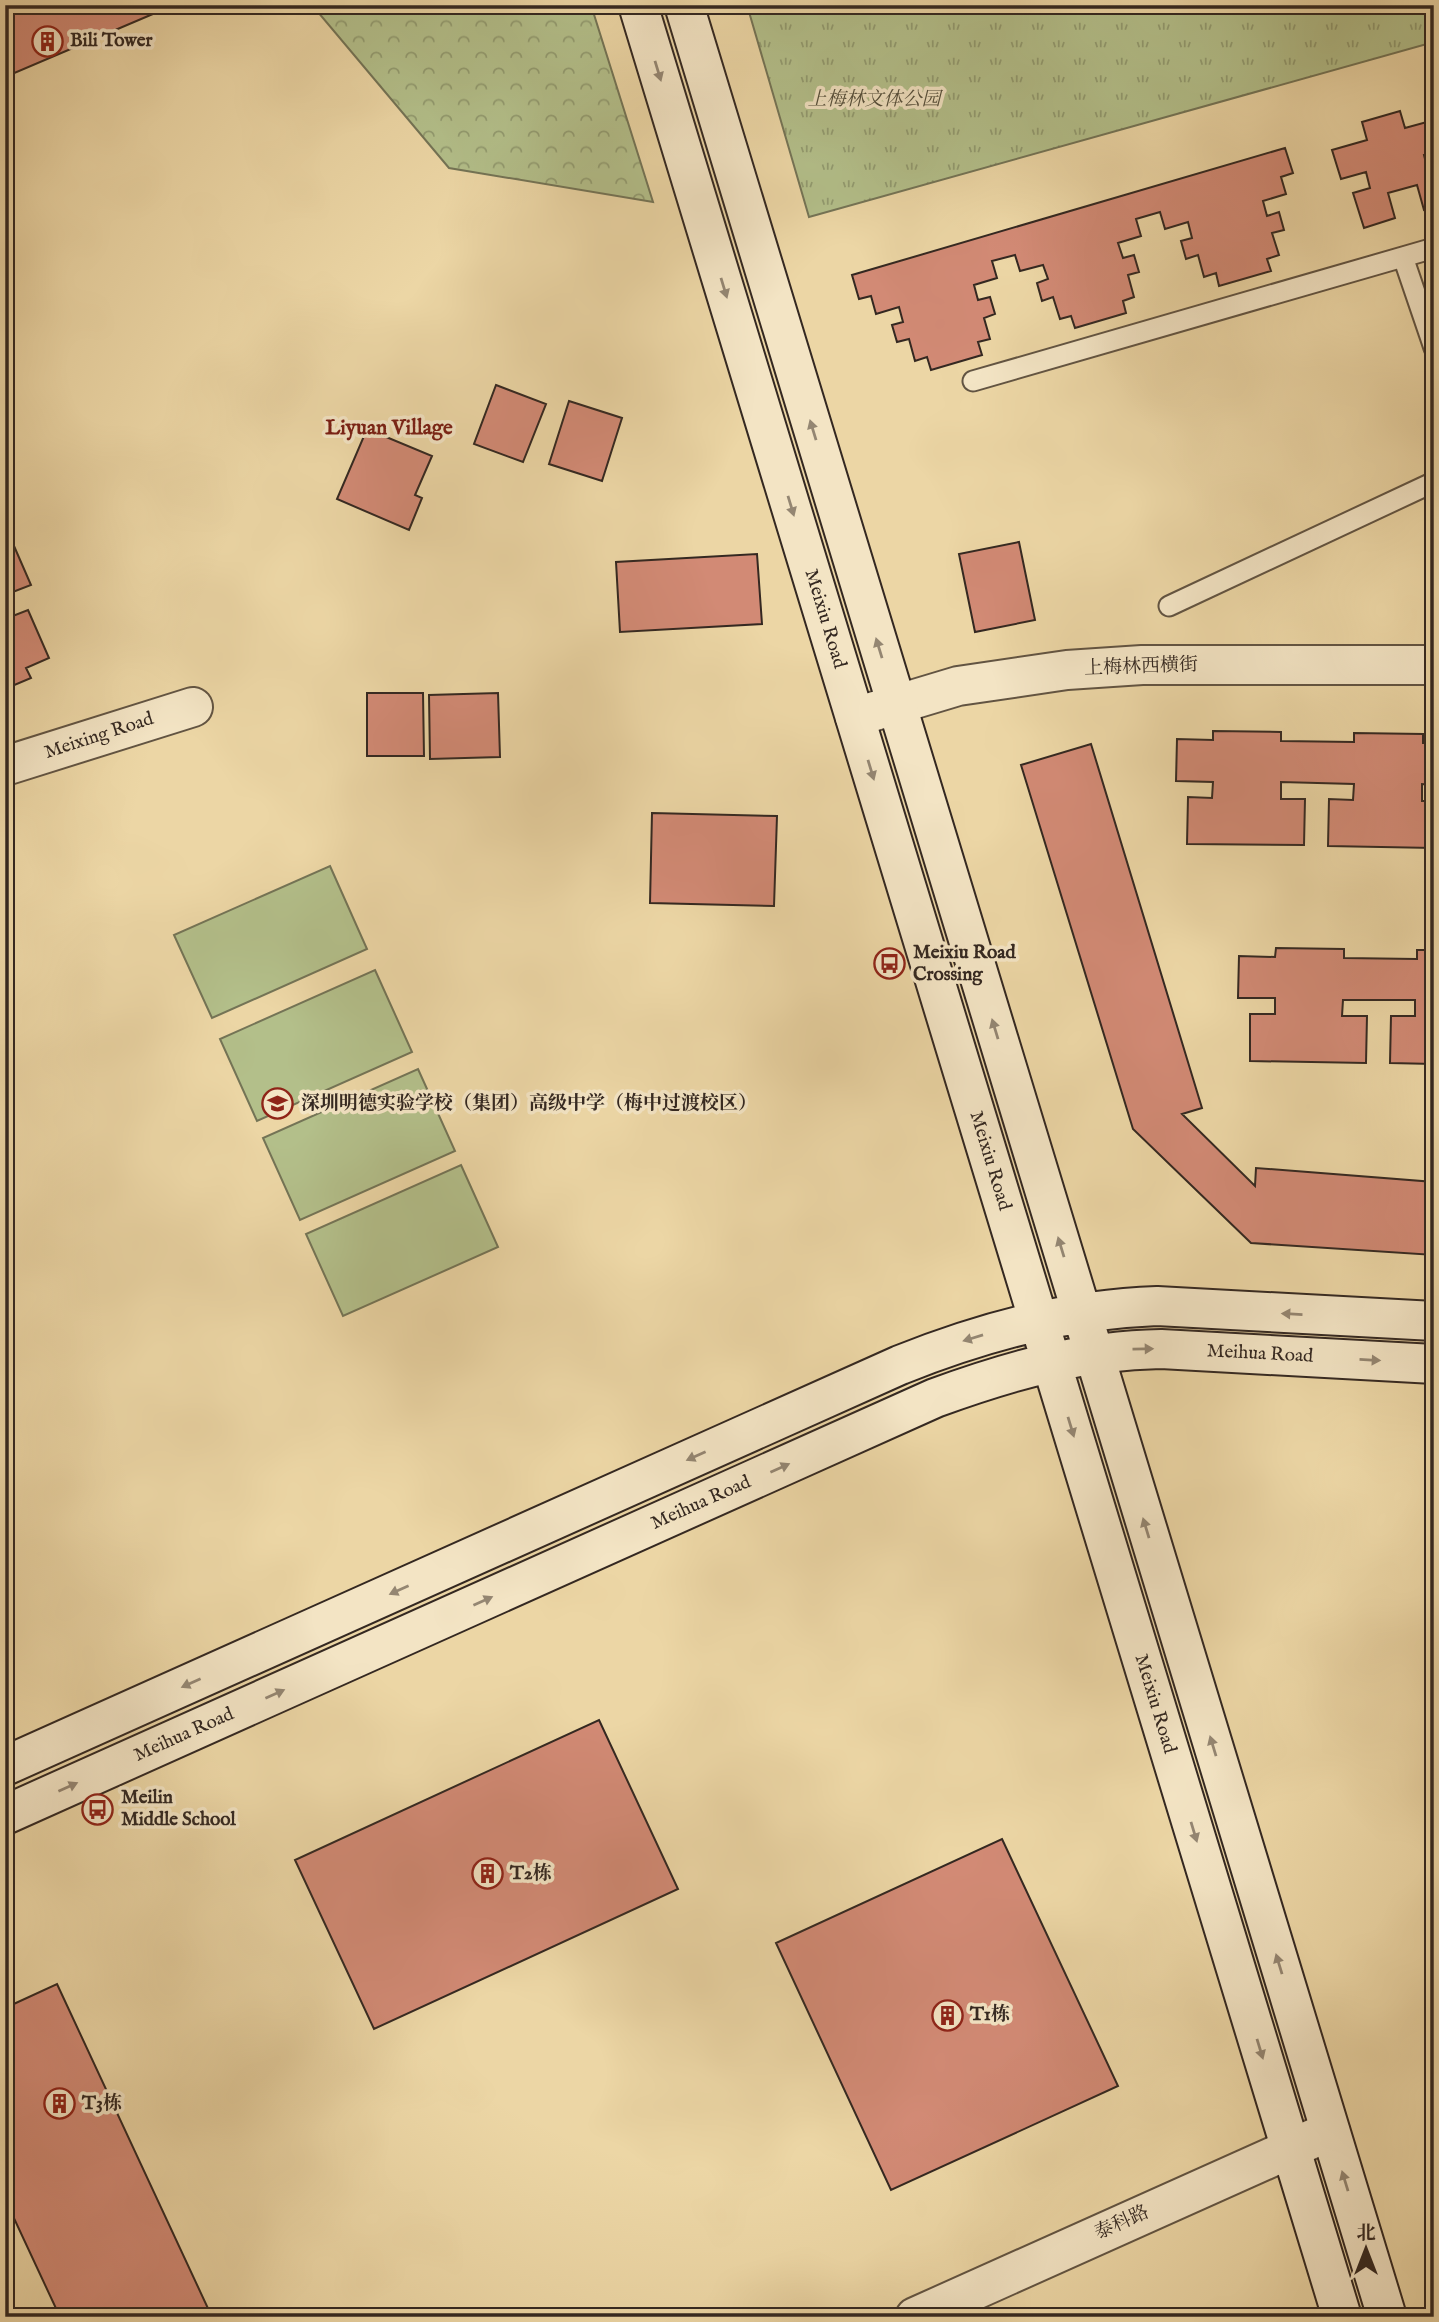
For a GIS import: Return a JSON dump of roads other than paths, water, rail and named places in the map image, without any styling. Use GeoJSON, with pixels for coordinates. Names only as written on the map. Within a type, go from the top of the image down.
{"type":"FeatureCollection","features":[{"type":"Feature","properties":{"kind":"street","name":"Meixiu Road"},"geometry":{"type":"LineString","coordinates":[[638,5],[1342,2317]]}},
{"type":"Feature","properties":{"kind":"street"},"geometry":{"type":"LineString","coordinates":[[684,5],[1387,2317]]}},
{"type":"Feature","properties":{"kind":"street","name":"上梅林西横街"},"geometry":{"type":"LineString","coordinates":[[855,717],[958,687],[1067,670],[1142,665],[1434,665]]}},
{"type":"Feature","properties":{"kind":"street","name":"Meixing Road"},"geometry":{"type":"LineString","coordinates":[[5,766],[193,707]]}},
{"type":"Feature","properties":{"kind":"street"},"geometry":{"type":"LineString","coordinates":[[5,1766],[900,1365],[961,1342],[1038,1320],[1081,1312],[1157,1306],[1434,1321]]}},
{"type":"Feature","properties":{"kind":"street","name":"Meihua Road"},"geometry":{"type":"LineString","coordinates":[[5,1815],[935,1398],[993,1378],[1051,1361],[1093,1353],[1161,1349],[1434,1364]]}},
{"type":"Feature","properties":{"kind":"street","name":"泰科路"},"geometry":{"type":"LineString","coordinates":[[915,2317],[1330,2131]]}},
{"type":"Feature","properties":{"kind":"lane"},"geometry":{"type":"LineString","coordinates":[[973,381],[1434,248]]}},
{"type":"Feature","properties":{"kind":"lane"},"geometry":{"type":"LineString","coordinates":[[1403,257],[1434,348]]}},
{"type":"Feature","properties":{"kind":"lane"},"geometry":{"type":"LineString","coordinates":[[1169,606],[1434,482]]}},
{"type":"Feature","properties":{"kind":"place","name":"Bili Tower"},"geometry":{"type":"Point","coordinates":[47,41]}},
{"type":"Feature","properties":{"kind":"place","name":"Meixiu Road Crossing"},"geometry":{"type":"Point","coordinates":[890,964]}},
{"type":"Feature","properties":{"kind":"place","name":"深圳明德实验学校（集团）高级中学（梅中过渡校区）"},"geometry":{"type":"Point","coordinates":[278,1104]}},
{"type":"Feature","properties":{"kind":"place","name":"Meilin Middle School"},"geometry":{"type":"Point","coordinates":[98,1809]}},
{"type":"Feature","properties":{"kind":"place","name":"T2栋"},"geometry":{"type":"Point","coordinates":[487,1874]}},
{"type":"Feature","properties":{"kind":"place","name":"T1栋"},"geometry":{"type":"Point","coordinates":[947,2015]}},
{"type":"Feature","properties":{"kind":"place","name":"T3栋"},"geometry":{"type":"Point","coordinates":[59,2104]}},
{"type":"Feature","properties":{"kind":"district","name":"Liyuan Village"},"geometry":{"type":"Point","coordinates":[389,428]}},
{"type":"Feature","properties":{"kind":"park label","name":"上梅林文体公园"},"geometry":{"type":"Point","coordinates":[874,100]}}]}
